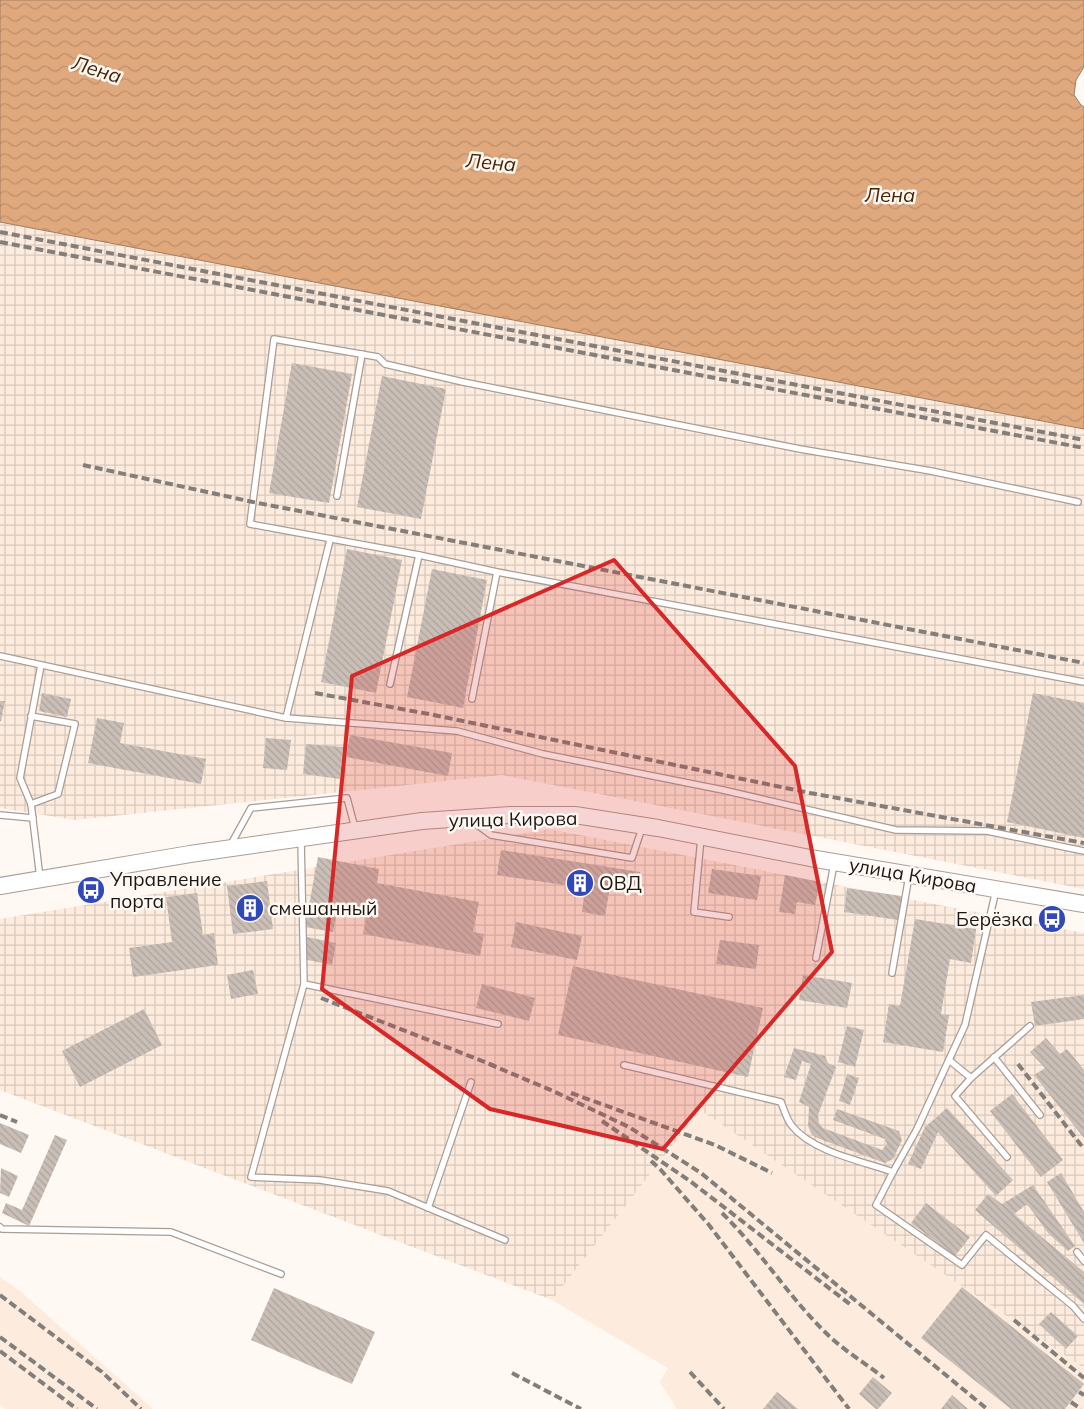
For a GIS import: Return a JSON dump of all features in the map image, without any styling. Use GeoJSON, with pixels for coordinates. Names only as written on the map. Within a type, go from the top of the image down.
{"type":"FeatureCollection","features":[{"type":"Feature","properties":{"kind":"main road","name":"улица Кирова"},"geometry":{"type":"LineString","coordinates":[[0,886],[229,848],[422,821],[511,815],[576,816],[701,836],[834,862],[1084,904]]}},
{"type":"Feature","properties":{"kind":"lane"},"geometry":{"type":"LineString","coordinates":[[1078,502],[930,471],[800,449],[463,382],[385,364],[378,357],[274,339],[250,524],[1084,682]]}},
{"type":"Feature","properties":{"kind":"lane"},"geometry":{"type":"LineString","coordinates":[[337,496],[362,354]]}},
{"type":"Feature","properties":{"kind":"lane"},"geometry":{"type":"LineString","coordinates":[[286,718],[330,540]]}},
{"type":"Feature","properties":{"kind":"lane"},"geometry":{"type":"LineString","coordinates":[[390,684],[419,555]]}},
{"type":"Feature","properties":{"kind":"lane"},"geometry":{"type":"LineString","coordinates":[[472,699],[497,572]]}},
{"type":"Feature","properties":{"kind":"lane"},"geometry":{"type":"LineString","coordinates":[[0,656],[286,718],[457,731],[543,754],[722,790],[896,830],[987,831],[1084,851]]}},
{"type":"Feature","properties":{"kind":"lane"},"geometry":{"type":"LineString","coordinates":[[40,880],[31,804],[20,778],[41,665]]}},
{"type":"Feature","properties":{"kind":"lane"},"geometry":{"type":"LineString","coordinates":[[31,716],[75,724],[58,794],[31,804]]}},
{"type":"Feature","properties":{"kind":"lane"},"geometry":{"type":"LineString","coordinates":[[229,848],[250,808],[347,798],[356,830]]}},
{"type":"Feature","properties":{"kind":"lane"},"geometry":{"type":"LineString","coordinates":[[0,815],[33,818]]}},
{"type":"Feature","properties":{"kind":"lane"},"geometry":{"type":"LineString","coordinates":[[468,818],[491,835],[632,858],[642,826]]}},
{"type":"Feature","properties":{"kind":"lane"},"geometry":{"type":"LineString","coordinates":[[701,836],[694,912],[729,917]]}},
{"type":"Feature","properties":{"kind":"lane"},"geometry":{"type":"LineString","coordinates":[[301,837],[304,984],[251,1177],[320,1180],[388,1191],[505,1240]]}},
{"type":"Feature","properties":{"kind":"lane"},"geometry":{"type":"LineString","coordinates":[[816,958],[834,862]]}},
{"type":"Feature","properties":{"kind":"lane"},"geometry":{"type":"LineString","coordinates":[[892,973],[910,874]]}},
{"type":"Feature","properties":{"kind":"lane"},"geometry":{"type":"LineString","coordinates":[[996,889],[964,1025],[917,1129],[892,1172],[876,1206],[962,1265],[986,1235],[1073,1306],[1084,1319]]}},
{"type":"Feature","properties":{"kind":"lane"},"geometry":{"type":"LineString","coordinates":[[304,984],[498,1024]]}},
{"type":"Feature","properties":{"kind":"lane"},"geometry":{"type":"LineString","coordinates":[[1007,1157],[955,1096],[970,1078],[1030,1026]]}},
{"type":"Feature","properties":{"kind":"lane"},"geometry":{"type":"LineString","coordinates":[[994,1057],[1040,1115]]}},
{"type":"Feature","properties":{"kind":"lane"},"geometry":{"type":"LineString","coordinates":[[948,1060],[970,1078]]}},
{"type":"Feature","properties":{"kind":"lane"},"geometry":{"type":"LineString","coordinates":[[624,1065],[781,1102],[790,1124],[801,1136],[819,1147],[892,1172]]}},
{"type":"Feature","properties":{"kind":"lane"},"geometry":{"type":"LineString","coordinates":[[428,1208],[471,1082]]}},
{"type":"Feature","properties":{"kind":"lane"},"geometry":{"type":"LineString","coordinates":[[0,1227],[2,1229],[171,1232],[281,1274]]}},
{"type":"Feature","properties":{"kind":"lane"},"geometry":{"type":"LineString","coordinates":[[1077,1252],[1084,1261]]}},
{"type":"Feature","properties":{"kind":"highlighted area"},"geometry":{"type":"Polygon","coordinates":[[[614,560],[795,766],[832,952],[663,1149],[490,1109],[322,989],[352,676],[614,560]]]}},
{"type":"Feature","properties":{"kind":"shaded area"},"geometry":{"type":"Polygon","coordinates":[[[0,222],[1084,429],[1084,889],[502,775],[75,820],[0,808],[0,222]]]}},
{"type":"Feature","properties":{"kind":"shaded area"},"geometry":{"type":"Polygon","coordinates":[[[549,829],[1084,933],[1084,1368],[700,1110],[552,1300],[0,1090],[0,919],[549,829]]]}},
{"type":"Feature","properties":{"kind":"shaded area"},"geometry":{"type":"Polygon","coordinates":[[[700,1110],[1084,1368],[1084,1409],[677,1409],[660,1382],[668,1368],[552,1300],[700,1110]]]}},
{"type":"Feature","properties":{"kind":"shaded area"},"geometry":{"type":"Polygon","coordinates":[[[0,1277],[20,1291],[153,1409],[5,1409],[0,1405],[0,1277]]]}},
{"type":"Feature","properties":{"kind":"water","name":"Лена"},"geometry":{"type":"Polygon","coordinates":[[[0,0],[1084,0],[1084,67],[1076,80],[1074,95],[1084,107],[1084,429],[0,222],[0,0]]]}},
{"type":"Feature","properties":{"kind":"building"},"geometry":{"type":"Polygon","coordinates":[[[292,363],[352,374],[329,503],[269,493],[292,363]]]}},
{"type":"Feature","properties":{"kind":"building"},"geometry":{"type":"Polygon","coordinates":[[[382,376],[446,389],[421,519],[357,507],[382,376]]]}},
{"type":"Feature","properties":{"kind":"building"},"geometry":{"type":"Polygon","coordinates":[[[347,549],[402,560],[376,693],[321,682],[347,549]]]}},
{"type":"Feature","properties":{"kind":"building"},"geometry":{"type":"Polygon","coordinates":[[[432,569],[487,580],[463,708],[407,697],[432,569]]]}},
{"type":"Feature","properties":{"kind":"building"},"geometry":{"type":"Polygon","coordinates":[[[42,693],[71,699],[67,717],[39,711],[42,693]]]}},
{"type":"Feature","properties":{"kind":"building"},"geometry":{"type":"Polygon","coordinates":[[[1033,693],[1084,703],[1084,838],[1007,822],[1033,693]]]}},
{"type":"Feature","properties":{"kind":"building"},"geometry":{"type":"Polygon","coordinates":[[[0,701],[5,701],[1,721],[0,721],[0,701]]]}},
{"type":"Feature","properties":{"kind":"building"},"geometry":{"type":"Polygon","coordinates":[[[97,718],[124,723],[120,743],[206,759],[201,784],[88,763],[97,718]]]}},
{"type":"Feature","properties":{"kind":"building"},"geometry":{"type":"Polygon","coordinates":[[[350,735],[452,753],[448,776],[346,757],[350,735]]]}},
{"type":"Feature","properties":{"kind":"building"},"geometry":{"type":"Polygon","coordinates":[[[266,738],[291,740],[287,770],[263,768],[266,738]]]}},
{"type":"Feature","properties":{"kind":"building"},"geometry":{"type":"Polygon","coordinates":[[[306,744],[343,747],[340,779],[303,774],[306,744]]]}},
{"type":"Feature","properties":{"kind":"building","name":"ОВД"},"geometry":{"type":"Polygon","coordinates":[[[501,850],[640,872],[638,885],[611,881],[605,916],[582,912],[585,888],[497,875],[501,850]]]}},
{"type":"Feature","properties":{"kind":"building"},"geometry":{"type":"Polygon","coordinates":[[[318,857],[379,869],[377,883],[479,902],[473,932],[484,934],[480,956],[363,934],[366,918],[337,913],[333,932],[305,927],[318,857]]]}},
{"type":"Feature","properties":{"kind":"building"},"geometry":{"type":"Polygon","coordinates":[[[712,869],[761,876],[757,900],[708,893],[712,869]]]}},
{"type":"Feature","properties":{"kind":"building"},"geometry":{"type":"Polygon","coordinates":[[[785,875],[820,882],[815,905],[797,902],[795,914],[779,912],[785,875]]]}},
{"type":"Feature","properties":{"kind":"building","name":"смешанный"},"geometry":{"type":"Polygon","coordinates":[[[267,881],[273,929],[233,934],[227,886],[267,881]]]}},
{"type":"Feature","properties":{"kind":"building"},"geometry":{"type":"Polygon","coordinates":[[[847,888],[908,897],[905,921],[844,912],[847,888]]]}},
{"type":"Feature","properties":{"kind":"building"},"geometry":{"type":"Polygon","coordinates":[[[197,893],[203,935],[214,933],[218,965],[133,977],[129,948],[172,942],[166,897],[197,893]]]}},
{"type":"Feature","properties":{"kind":"building"},"geometry":{"type":"Polygon","coordinates":[[[915,919],[976,929],[971,963],[950,959],[941,1014],[949,1015],[943,1052],[883,1042],[889,1004],[900,1006],[915,919]]]}},
{"type":"Feature","properties":{"kind":"building"},"geometry":{"type":"Polygon","coordinates":[[[516,922],[582,936],[577,960],[511,947],[516,922]]]}},
{"type":"Feature","properties":{"kind":"building"},"geometry":{"type":"Polygon","coordinates":[[[307,937],[336,943],[332,965],[303,959],[307,937]]]}},
{"type":"Feature","properties":{"kind":"building"},"geometry":{"type":"Polygon","coordinates":[[[720,940],[759,945],[756,969],[716,964],[720,940]]]}},
{"type":"Feature","properties":{"kind":"building"},"geometry":{"type":"Polygon","coordinates":[[[573,966],[763,1008],[748,1077],[558,1035],[573,966]]]}},
{"type":"Feature","properties":{"kind":"building"},"geometry":{"type":"Polygon","coordinates":[[[253,970],[258,994],[231,999],[227,975],[253,970]]]}},
{"type":"Feature","properties":{"kind":"building"},"geometry":{"type":"Polygon","coordinates":[[[803,975],[852,983],[847,1008],[799,1000],[803,975]]]}},
{"type":"Feature","properties":{"kind":"building"},"geometry":{"type":"Polygon","coordinates":[[[482,984],[535,998],[529,1021],[476,1008],[482,984]]]}},
{"type":"Feature","properties":{"kind":"building"},"geometry":{"type":"Polygon","coordinates":[[[1084,995],[1084,1019],[1035,1026],[1031,1002],[1084,995]]]}},
{"type":"Feature","properties":{"kind":"building"},"geometry":{"type":"Polygon","coordinates":[[[144,1009],[162,1045],[80,1087],[62,1051],[144,1009]]]}},
{"type":"Feature","properties":{"kind":"building"},"geometry":{"type":"Polygon","coordinates":[[[847,1026],[864,1030],[855,1067],[838,1062],[847,1026]]]}},
{"type":"Feature","properties":{"kind":"building"},"geometry":{"type":"Polygon","coordinates":[[[1046,1038],[1060,1054],[1067,1049],[1084,1070],[1084,1138],[1034,1075],[1045,1068],[1030,1052],[1046,1038]]]}},
{"type":"Feature","properties":{"kind":"building"},"geometry":{"type":"Polygon","coordinates":[[[794,1048],[825,1056],[828,1063],[836,1067],[818,1115],[819,1123],[823,1128],[882,1150],[887,1144],[885,1139],[833,1120],[837,1109],[899,1131],[902,1140],[893,1159],[885,1163],[815,1137],[811,1133],[808,1126],[809,1107],[799,1102],[811,1064],[802,1061],[796,1080],[784,1077],[794,1048]]]}},
{"type":"Feature","properties":{"kind":"building"},"geometry":{"type":"Polygon","coordinates":[[[847,1074],[859,1078],[850,1105],[839,1101],[847,1074]]]}},
{"type":"Feature","properties":{"kind":"building"},"geometry":{"type":"Polygon","coordinates":[[[1012,1094],[1063,1160],[1041,1177],[990,1111],[1012,1094]]]}},
{"type":"Feature","properties":{"kind":"building"},"geometry":{"type":"Polygon","coordinates":[[[947,1108],[1013,1180],[996,1196],[938,1132],[921,1169],[908,1164],[925,1127],[947,1108]]]}},
{"type":"Feature","properties":{"kind":"building"},"geometry":{"type":"Polygon","coordinates":[[[0,1123],[29,1135],[21,1153],[0,1144],[0,1123]]]}},
{"type":"Feature","properties":{"kind":"building"},"geometry":{"type":"Polygon","coordinates":[[[55,1135],[67,1140],[29,1226],[2,1213],[6,1203],[22,1210],[55,1135]]]}},
{"type":"Feature","properties":{"kind":"building"},"geometry":{"type":"Polygon","coordinates":[[[1,1168],[18,1176],[9,1197],[0,1193],[1,1168]]]}},
{"type":"Feature","properties":{"kind":"building"},"geometry":{"type":"Polygon","coordinates":[[[1061,1173],[1084,1212],[1084,1243],[1047,1182],[1061,1173]]]}},
{"type":"Feature","properties":{"kind":"building"},"geometry":{"type":"Polygon","coordinates":[[[1033,1185],[1075,1246],[1068,1251],[1048,1233],[1027,1204],[1014,1214],[1084,1272],[1084,1304],[975,1210],[988,1194],[1002,1204],[1033,1185]]]}},
{"type":"Feature","properties":{"kind":"building"},"geometry":{"type":"Polygon","coordinates":[[[926,1203],[970,1237],[955,1256],[911,1223],[926,1203]]]}},
{"type":"Feature","properties":{"kind":"building"},"geometry":{"type":"Polygon","coordinates":[[[962,1287],[1084,1384],[1065,1409],[1011,1409],[921,1338],[962,1287]]]}},
{"type":"Feature","properties":{"kind":"building"},"geometry":{"type":"Polygon","coordinates":[[[274,1288],[375,1332],[352,1384],[251,1340],[274,1288]]]}},
{"type":"Feature","properties":{"kind":"building"},"geometry":{"type":"Polygon","coordinates":[[[1051,1312],[1078,1336],[1066,1349],[1039,1324],[1051,1312]]]}},
{"type":"Feature","properties":{"kind":"building"},"geometry":{"type":"Polygon","coordinates":[[[873,1377],[892,1393],[878,1409],[859,1394],[873,1377]]]}},
{"type":"Feature","properties":{"kind":"building"},"geometry":{"type":"Polygon","coordinates":[[[777,1392],[798,1409],[763,1409],[777,1392]]]}},
{"type":"Feature","properties":{"kind":"building"},"geometry":{"type":"Polygon","coordinates":[[[952,1395],[968,1409],[941,1409],[952,1395]]]}},
{"type":"Feature","properties":{"kind":"railway"},"geometry":{"type":"LineString","coordinates":[[0,232],[1084,440]]}},
{"type":"Feature","properties":{"kind":"railway"},"geometry":{"type":"LineString","coordinates":[[0,242],[1084,448]]}},
{"type":"Feature","properties":{"kind":"railway"},"geometry":{"type":"LineString","coordinates":[[83,465],[253,502],[1084,663]]}},
{"type":"Feature","properties":{"kind":"railway"},"geometry":{"type":"LineString","coordinates":[[315,693],[434,715],[810,793],[1084,843]]}},
{"type":"Feature","properties":{"kind":"railway"},"geometry":{"type":"LineString","coordinates":[[321,998],[495,1066]]}},
{"type":"Feature","properties":{"kind":"railway"},"geometry":{"type":"LineString","coordinates":[[489,1064],[553,1091],[629,1127],[701,1173],[987,1409]]}},
{"type":"Feature","properties":{"kind":"railway"},"geometry":{"type":"LineString","coordinates":[[1018,1064],[1084,1149]]}},
{"type":"Feature","properties":{"kind":"railway"},"geometry":{"type":"LineString","coordinates":[[571,1093],[715,1145],[772,1173]]}},
{"type":"Feature","properties":{"kind":"railway"},"geometry":{"type":"LineString","coordinates":[[0,1115],[17,1122]]}},
{"type":"Feature","properties":{"kind":"railway"},"geometry":{"type":"LineString","coordinates":[[602,1121],[690,1181],[851,1305]]}},
{"type":"Feature","properties":{"kind":"railway"},"geometry":{"type":"LineString","coordinates":[[651,1161],[709,1225],[849,1409]]}},
{"type":"Feature","properties":{"kind":"railway"},"geometry":{"type":"LineString","coordinates":[[722,1213],[749,1242],[812,1319],[847,1351],[884,1378]]}},
{"type":"Feature","properties":{"kind":"railway"},"geometry":{"type":"LineString","coordinates":[[0,1295],[102,1372],[141,1409]]}},
{"type":"Feature","properties":{"kind":"railway"},"geometry":{"type":"LineString","coordinates":[[1014,1320],[1084,1378]]}},
{"type":"Feature","properties":{"kind":"railway"},"geometry":{"type":"LineString","coordinates":[[0,1337],[97,1409]]}},
{"type":"Feature","properties":{"kind":"railway"},"geometry":{"type":"LineString","coordinates":[[0,1351],[77,1409]]}},
{"type":"Feature","properties":{"kind":"railway"},"geometry":{"type":"LineString","coordinates":[[690,1372],[724,1409]]}},
{"type":"Feature","properties":{"kind":"railway"},"geometry":{"type":"LineString","coordinates":[[512,1373],[581,1409]]}},
{"type":"Feature","properties":{"kind":"railway"},"geometry":{"type":"LineString","coordinates":[[1079,1392],[1084,1395]]}},
{"type":"Feature","properties":{"kind":"railway"},"geometry":{"type":"LineString","coordinates":[[1071,1402],[1081,1409]]}},
{"type":"Feature","properties":{"kind":"place","name":"ОВД"},"geometry":{"type":"Point","coordinates":[580,883]}},
{"type":"Feature","properties":{"kind":"place","name":"Управление порта"},"geometry":{"type":"Point","coordinates":[91,890]}},
{"type":"Feature","properties":{"kind":"place","name":"смешанный"},"geometry":{"type":"Point","coordinates":[250,908]}},
{"type":"Feature","properties":{"kind":"place","name":"Берёзка"},"geometry":{"type":"Point","coordinates":[1052,919]}}]}
